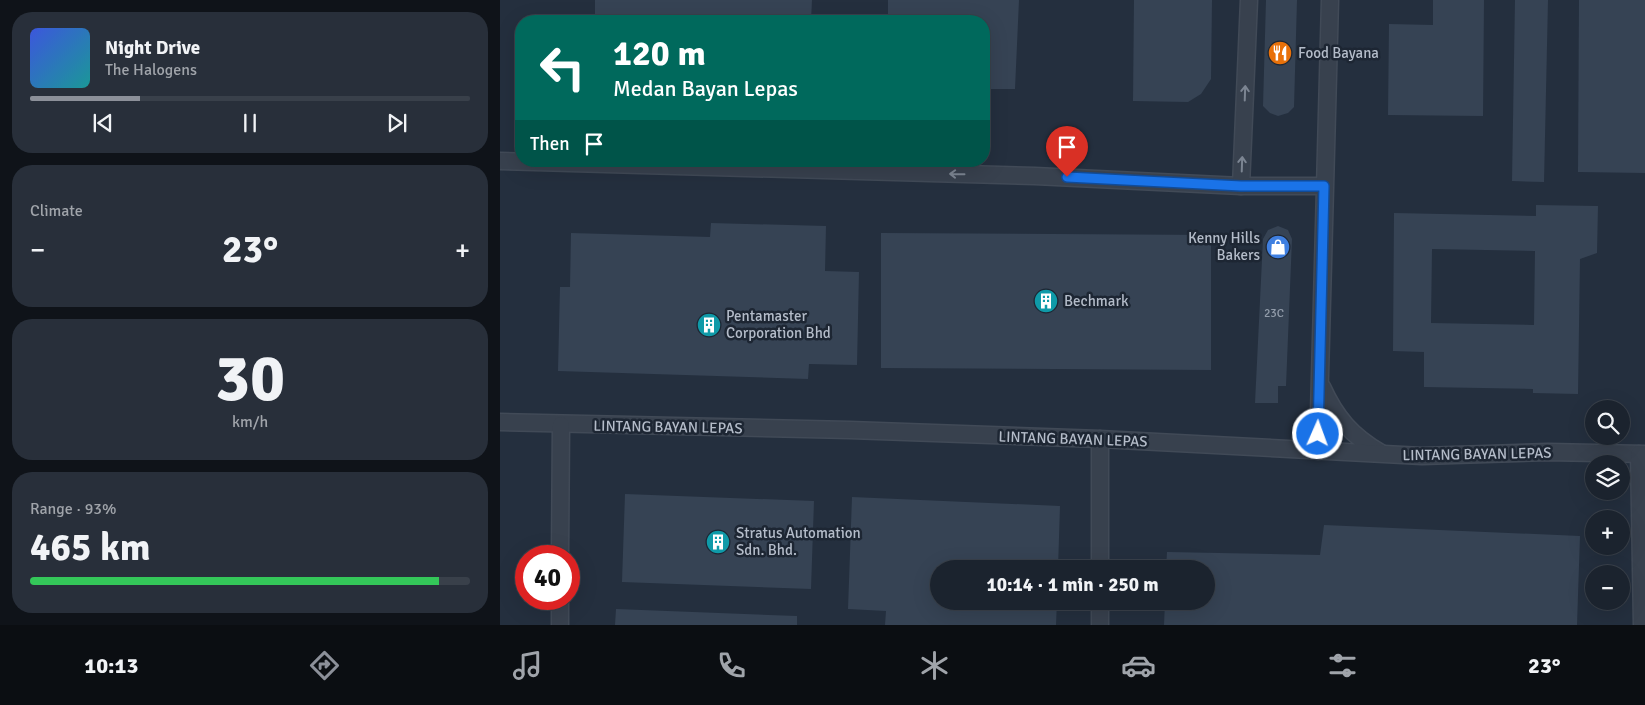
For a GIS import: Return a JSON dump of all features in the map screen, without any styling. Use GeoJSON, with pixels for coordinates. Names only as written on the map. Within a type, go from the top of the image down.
{"type":"FeatureCollection","features":[{"type":"Feature","properties":{"kind":"street"},"geometry":{"type":"LineString","coordinates":[[1241,186],[1249,0]]}},
{"type":"Feature","properties":{"kind":"street"},"geometry":{"type":"LineString","coordinates":[[1318,450],[1330,0]]}},
{"type":"Feature","properties":{"kind":"street"},"geometry":{"type":"LineString","coordinates":[[500,161],[515,161]]}},
{"type":"Feature","properties":{"kind":"street"},"geometry":{"type":"LineString","coordinates":[[725,167],[1026,175],[1241,186],[1324,186]]}},
{"type":"Feature","properties":{"kind":"street"},"geometry":{"type":"LineString","coordinates":[[1320,383],[1330,405],[1345,425],[1362,442],[1383,454]]}},
{"type":"Feature","properties":{"kind":"street","name":"LINTANG BAYAN LEPAS"},"geometry":{"type":"LineString","coordinates":[[500,422],[561,425],[850,430],[1422,456],[1548,452],[1642,454]]}},
{"type":"Feature","properties":{"kind":"street"},"geometry":{"type":"LineString","coordinates":[[560,545],[561,425]]}},
{"type":"Feature","properties":{"kind":"street"},"geometry":{"type":"LineString","coordinates":[[1100,440],[1100,560]]}},
{"type":"Feature","properties":{"kind":"street"},"geometry":{"type":"LineString","coordinates":[[1642,454],[1642,625]]}},
{"type":"Feature","properties":{"kind":"street"},"geometry":{"type":"LineString","coordinates":[[560,610],[560,625]]}},
{"type":"Feature","properties":{"kind":"street"},"geometry":{"type":"LineString","coordinates":[[1100,610],[1100,625]]}},
{"type":"Feature","properties":{"kind":"building"},"geometry":{"type":"Polygon","coordinates":[[[595,0],[812,0],[811,15],[595,15],[595,0]]]}},
{"type":"Feature","properties":{"kind":"building"},"geometry":{"type":"Polygon","coordinates":[[[888,0],[1019,0],[1015,89],[990,89],[990,15],[888,15],[888,0]]]}},
{"type":"Feature","properties":{"kind":"building"},"geometry":{"type":"Polygon","coordinates":[[[1134,0],[1212,0],[1211,79],[1201,94],[1188,102],[1133,101],[1134,0]]]}},
{"type":"Feature","properties":{"kind":"building","name":"Food Bayana"},"geometry":{"type":"Polygon","coordinates":[[[1266,0],[1297,0],[1294,107],[1288,113],[1278,116],[1270,113],[1263,106],[1266,0]]]}},
{"type":"Feature","properties":{"kind":"building"},"geometry":{"type":"Polygon","coordinates":[[[1433,0],[1484,0],[1483,116],[1388,115],[1389,24],[1433,25],[1433,0]]]}},
{"type":"Feature","properties":{"kind":"building"},"geometry":{"type":"Polygon","coordinates":[[[1515,0],[1548,0],[1544,182],[1512,181],[1515,0]]]}},
{"type":"Feature","properties":{"kind":"building"},"geometry":{"type":"Polygon","coordinates":[[[1579,0],[1645,0],[1645,173],[1578,172],[1579,0]]]}},
{"type":"Feature","properties":{"kind":"building"},"geometry":{"type":"Polygon","coordinates":[[[1536,205],[1598,206],[1597,253],[1580,259],[1578,394],[1533,393],[1533,389],[1424,387],[1424,352],[1393,351],[1394,213],[1536,216],[1536,205]],[[1432,249],[1431,323],[1534,325],[1535,251],[1432,249]]]}},
{"type":"Feature","properties":{"kind":"building","name":"Pentamaster Corporation Bhd"},"geometry":{"type":"Polygon","coordinates":[[[711,223],[826,226],[825,271],[859,272],[857,365],[809,364],[808,379],[558,371],[560,287],[570,287],[571,233],[710,237],[711,223]]]}},
{"type":"Feature","properties":{"kind":"building"},"geometry":{"type":"Polygon","coordinates":[[[1278,226],[1288,230],[1292,239],[1286,386],[1278,386],[1278,403],[1255,403],[1263,239],[1268,230],[1278,226]]]}},
{"type":"Feature","properties":{"kind":"building","name":"Bechmark"},"geometry":{"type":"Polygon","coordinates":[[[881,233],[1211,235],[1211,370],[881,368],[881,233]]]}},
{"type":"Feature","properties":{"kind":"building","name":"Stratus Automation Sdn. Bhd."},"geometry":{"type":"Polygon","coordinates":[[[625,494],[814,501],[811,589],[622,582],[625,494]]]}},
{"type":"Feature","properties":{"kind":"building"},"geometry":{"type":"Polygon","coordinates":[[[852,497],[1060,506],[1058,560],[930,560],[930,610],[1057,610],[1056,625],[885,625],[886,611],[848,609],[852,497]]]}},
{"type":"Feature","properties":{"kind":"building"},"geometry":{"type":"Polygon","coordinates":[[[1324,525],[1580,536],[1577,625],[1164,625],[1165,610],[1215,610],[1215,560],[1167,560],[1167,552],[1320,555],[1324,525]]]}},
{"type":"Feature","properties":{"kind":"building"},"geometry":{"type":"Polygon","coordinates":[[[616,609],[797,616],[797,625],[615,625],[616,609]]]}},
{"type":"Feature","properties":{"kind":"place","name":"Food Bayana"},"geometry":{"type":"Point","coordinates":[1280,53]}},
{"type":"Feature","properties":{"kind":"place","name":"Kenny Hills Bakers"},"geometry":{"type":"Point","coordinates":[1278,247]}},
{"type":"Feature","properties":{"kind":"place","name":"Bechmark"},"geometry":{"type":"Point","coordinates":[1046,301]}},
{"type":"Feature","properties":{"kind":"place","name":"Pentamaster Corporation Bhd"},"geometry":{"type":"Point","coordinates":[709,325]}},
{"type":"Feature","properties":{"kind":"place","name":"Stratus Automation Sdn. Bhd."},"geometry":{"type":"Point","coordinates":[718,542]}},
{"type":"Feature","properties":{"kind":"route"},"geometry":{"type":"LineString","coordinates":[[1067,177],[1241,186],[1324,186],[1318,434]]}}]}
